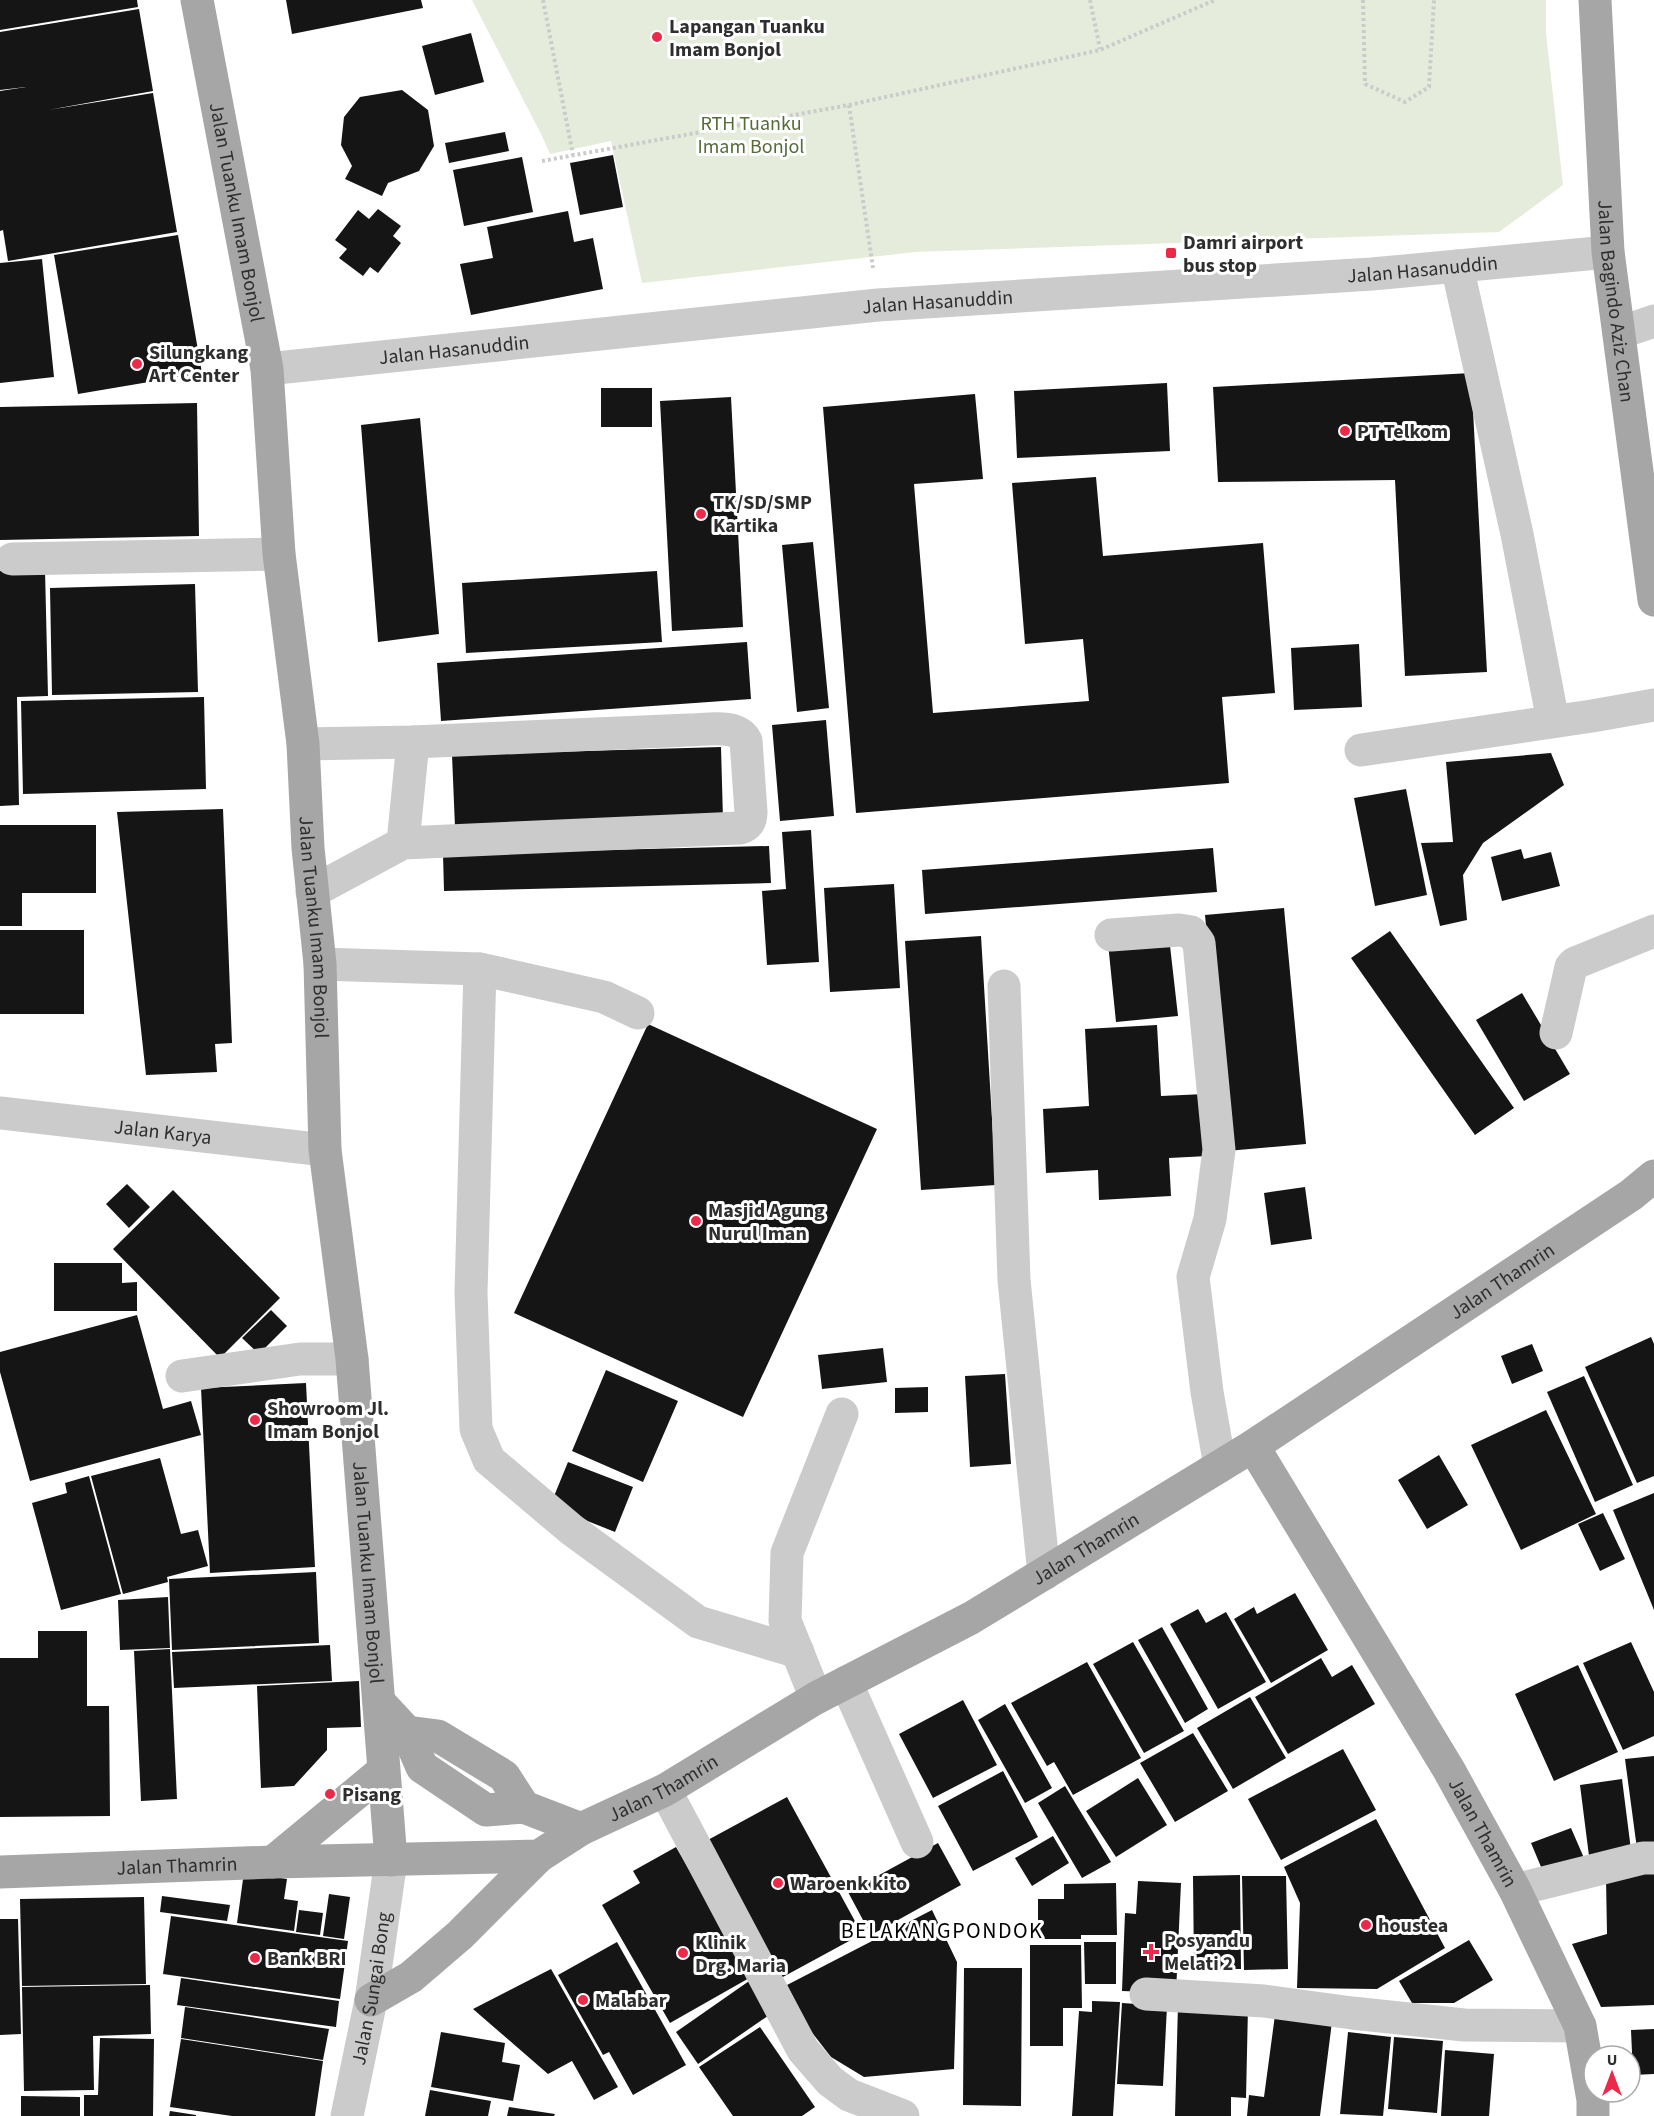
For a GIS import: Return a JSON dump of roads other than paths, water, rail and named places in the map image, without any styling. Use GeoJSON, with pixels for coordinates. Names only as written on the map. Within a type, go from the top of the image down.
{"type":"FeatureCollection","features":[{"type":"Feature","properties":{"kind":"main road","name":"Jalan Tuanku Imam Bonjol"},"geometry":{"type":"LineString","coordinates":[[197,0],[267,369],[279,554],[303,744],[308,848],[320,964],[325,1150],[352,1359],[391,1860]]}},
{"type":"Feature","properties":{"kind":"main road","name":"Jalan Bagindo Aziz Chan"},"geometry":{"type":"LineString","coordinates":[[1595,0],[1608,252],[1654,600]]}},
{"type":"Feature","properties":{"kind":"main road","name":"Jalan Thamrin"},"geometry":{"type":"LineString","coordinates":[[0,1872],[273,1862],[538,1856],[580,1829],[665,1790],[816,1698],[971,1618],[1044,1574],[1253,1446],[1643,1186]]}},
{"type":"Feature","properties":{"kind":"main road","name":"Jalan Thamrin"},"geometry":{"type":"LineString","coordinates":[[1253,1446],[1449,1770],[1515,1890],[1580,2026],[1593,2100],[1593,2116]]}},
{"type":"Feature","properties":{"kind":"main road"},"geometry":{"type":"LineString","coordinates":[[379,1702],[407,1732],[422,1767],[486,1810],[524,1807],[580,1829]]}},
{"type":"Feature","properties":{"kind":"main road"},"geometry":{"type":"LineString","coordinates":[[273,1862],[383,1771]]}},
{"type":"Feature","properties":{"kind":"main road"},"geometry":{"type":"LineString","coordinates":[[370,2000],[411,1977],[460,1935],[538,1856]]}},
{"type":"Feature","properties":{"kind":"street","name":"Jalan Hasanuddin"},"geometry":{"type":"LineString","coordinates":[[267,369],[878,304],[1372,274],[1608,252]]}},
{"type":"Feature","properties":{"kind":"street"},"geometry":{"type":"LineString","coordinates":[[1457,266],[1517,534],[1553,721]]}},
{"type":"Feature","properties":{"kind":"street"},"geometry":{"type":"LineString","coordinates":[[1618,333],[1654,321]]}},
{"type":"Feature","properties":{"kind":"street"},"geometry":{"type":"LineString","coordinates":[[12,559],[279,554]]}},
{"type":"Feature","properties":{"kind":"street"},"geometry":{"type":"LineString","coordinates":[[1361,750],[1654,705]]}},
{"type":"Feature","properties":{"kind":"street"},"geometry":{"type":"LineString","coordinates":[[303,744],[734,730],[743,735],[746,741],[751,818],[745,827],[740,828],[403,843],[312,892]]}},
{"type":"Feature","properties":{"kind":"street"},"geometry":{"type":"LineString","coordinates":[[403,843],[413,742]]}},
{"type":"Feature","properties":{"kind":"street"},"geometry":{"type":"LineString","coordinates":[[1111,935],[1179,930],[1191,933],[1199,943],[1219,1150],[1210,1219],[1193,1277],[1207,1392],[1220,1466]]}},
{"type":"Feature","properties":{"kind":"street"},"geometry":{"type":"LineString","coordinates":[[1556,1033],[1571,966],[1654,932]]}},
{"type":"Feature","properties":{"kind":"street"},"geometry":{"type":"LineString","coordinates":[[320,964],[480,969],[604,997],[638,1013]]}},
{"type":"Feature","properties":{"kind":"street"},"geometry":{"type":"LineString","coordinates":[[480,969],[471,1293],[476,1430],[489,1460],[572,1530],[698,1622],[798,1652]]}},
{"type":"Feature","properties":{"kind":"street"},"geometry":{"type":"LineString","coordinates":[[1004,986],[1014,1281],[1044,1574]]}},
{"type":"Feature","properties":{"kind":"street","name":"Jalan Karya"},"geometry":{"type":"LineString","coordinates":[[0,1113],[325,1150]]}},
{"type":"Feature","properties":{"kind":"street"},"geometry":{"type":"LineString","coordinates":[[182,1376],[300,1359],[352,1359]]}},
{"type":"Feature","properties":{"kind":"street"},"geometry":{"type":"LineString","coordinates":[[816,1698],[785,1622],[787,1553],[842,1414]]}},
{"type":"Feature","properties":{"kind":"street"},"geometry":{"type":"LineString","coordinates":[[846,1682],[917,1842]]}},
{"type":"Feature","properties":{"kind":"street"},"geometry":{"type":"LineString","coordinates":[[665,1790],[803,2050],[830,2080],[849,2095],[903,2116]]}},
{"type":"Feature","properties":{"kind":"street"},"geometry":{"type":"LineString","coordinates":[[1515,1890],[1643,1858],[1654,1858]]}},
{"type":"Feature","properties":{"kind":"street","name":"Jalan Sungai Bong"},"geometry":{"type":"LineString","coordinates":[[347,2116],[370,2000],[391,1860]]}},
{"type":"Feature","properties":{"kind":"street"},"geometry":{"type":"LineString","coordinates":[[1146,1995],[1264,2001],[1464,2025],[1580,2026]]}},
{"type":"Feature","properties":{"kind":"place","name":"Lapangan Tuanku Imam Bonjol"},"geometry":{"type":"Point","coordinates":[657,37]}},
{"type":"Feature","properties":{"kind":"place","name":"Damri airport bus stop"},"geometry":{"type":"Point","coordinates":[1171,253]}},
{"type":"Feature","properties":{"kind":"place","name":"Silungkang Art Center"},"geometry":{"type":"Point","coordinates":[137,364]}},
{"type":"Feature","properties":{"kind":"place","name":"PT Telkom"},"geometry":{"type":"Point","coordinates":[1345,431]}},
{"type":"Feature","properties":{"kind":"place","name":"TK/SD/SMP Kartika"},"geometry":{"type":"Point","coordinates":[701,514]}},
{"type":"Feature","properties":{"kind":"place","name":"Masjid Agung Nurul Iman"},"geometry":{"type":"Point","coordinates":[696,1221]}},
{"type":"Feature","properties":{"kind":"place","name":"Showroom Jl. Imam Bonjol"},"geometry":{"type":"Point","coordinates":[255,1420]}},
{"type":"Feature","properties":{"kind":"place","name":"Pisang"},"geometry":{"type":"Point","coordinates":[330,1794]}},
{"type":"Feature","properties":{"kind":"place","name":"Waroenk kito"},"geometry":{"type":"Point","coordinates":[778,1883]}},
{"type":"Feature","properties":{"kind":"place","name":"houstea"},"geometry":{"type":"Point","coordinates":[1366,1925]}},
{"type":"Feature","properties":{"kind":"place","name":"Posyandu Melati 2"},"geometry":{"type":"Point","coordinates":[1151,1952]}},
{"type":"Feature","properties":{"kind":"place","name":"Klinik Drg. Maria"},"geometry":{"type":"Point","coordinates":[683,1953]}},
{"type":"Feature","properties":{"kind":"place","name":"Bank BRI"},"geometry":{"type":"Point","coordinates":[255,1958]}},
{"type":"Feature","properties":{"kind":"place","name":"Malabar"},"geometry":{"type":"Point","coordinates":[583,2000]}},
{"type":"Feature","properties":{"kind":"district","name":"BELAKANGPONDOK"},"geometry":{"type":"Point","coordinates":[942,1930]}},
{"type":"Feature","properties":{"kind":"park label","name":"RTH Tuanku Imam Bonjol"},"geometry":{"type":"Point","coordinates":[751,134]}}]}
